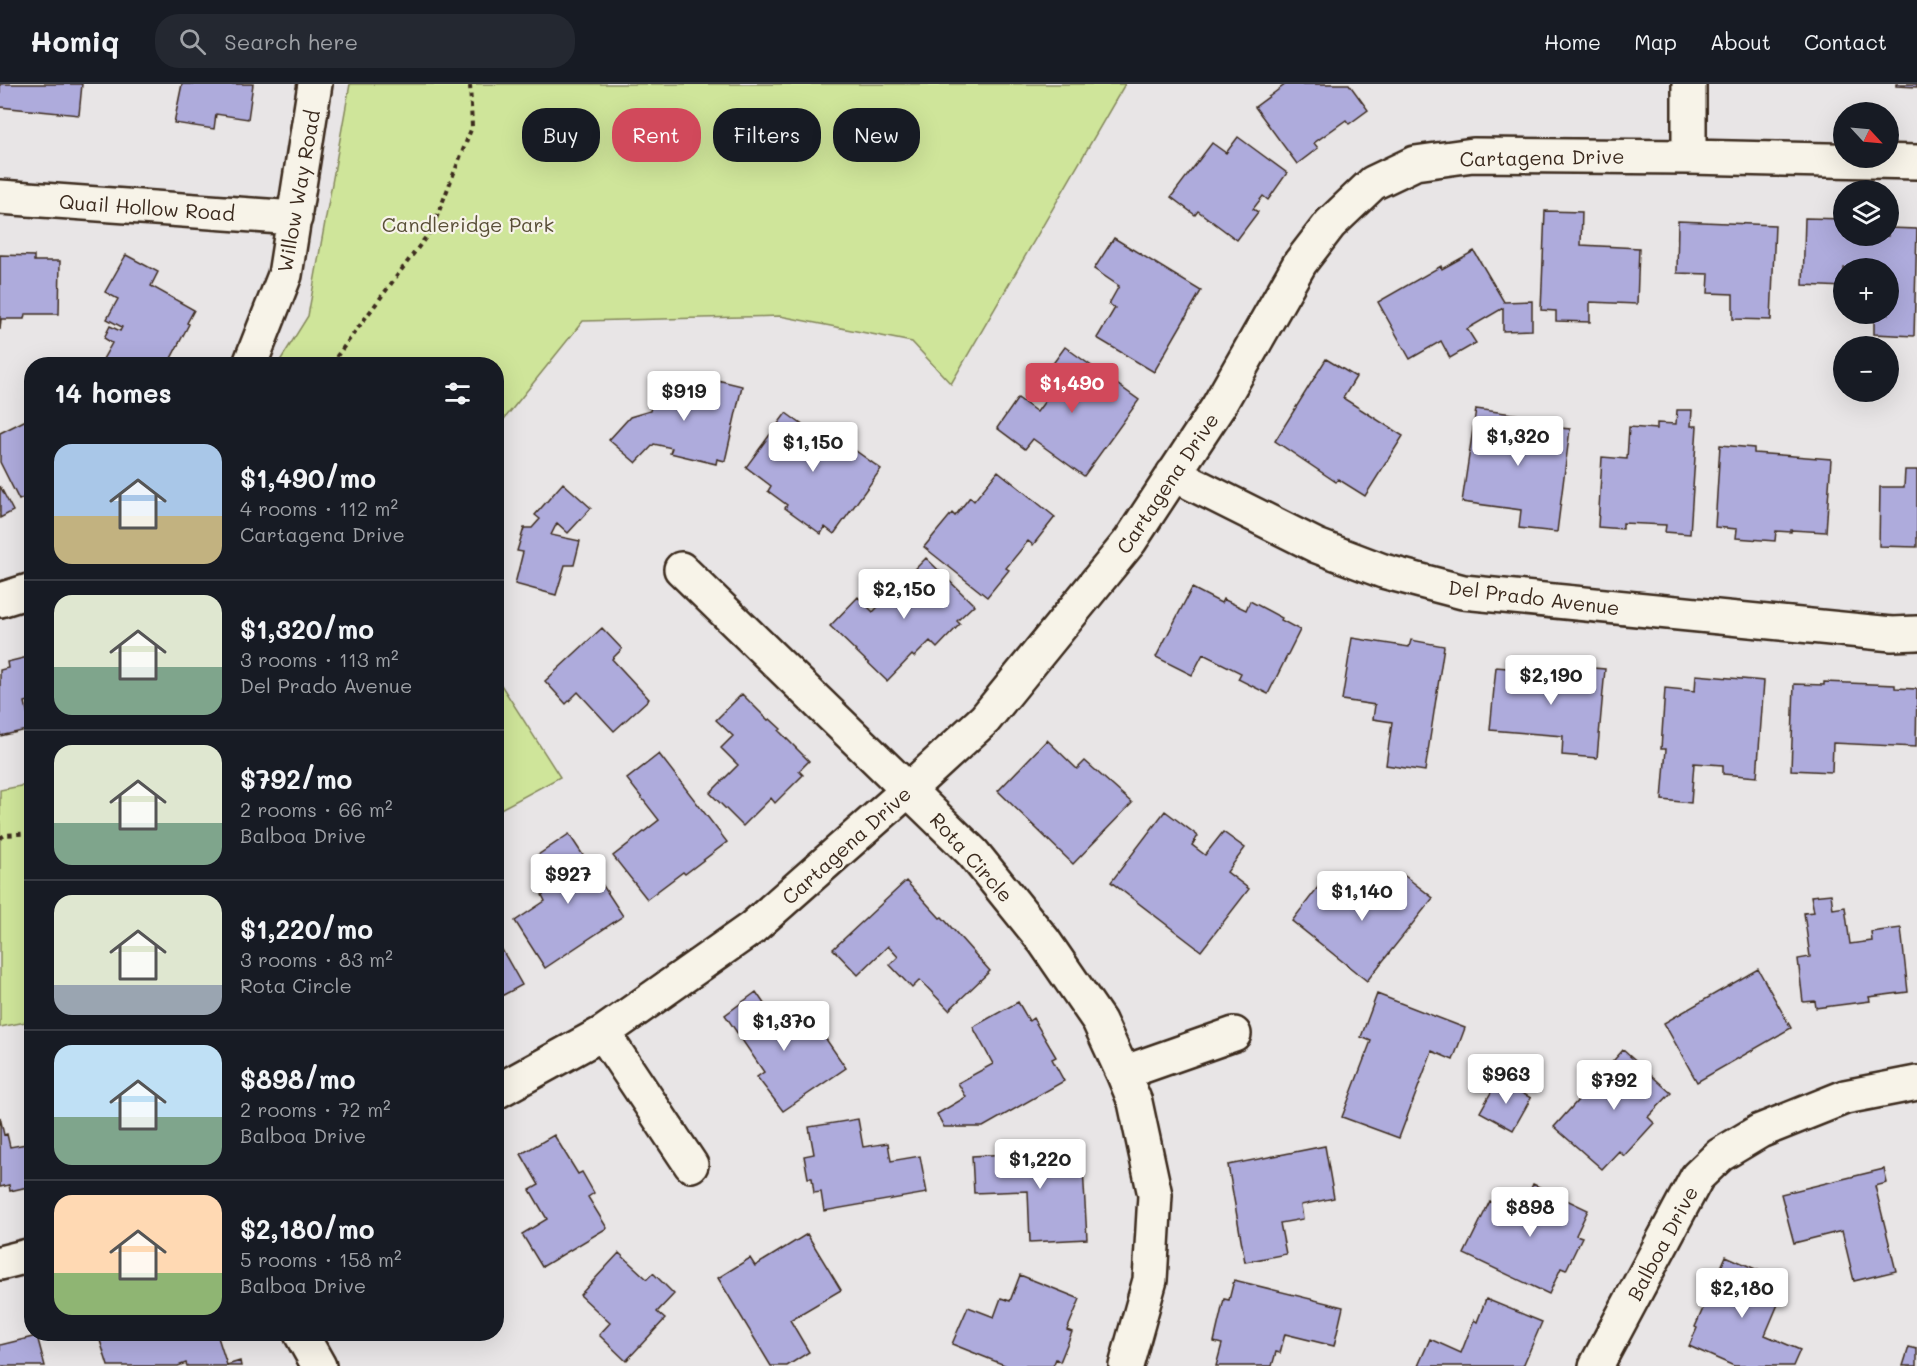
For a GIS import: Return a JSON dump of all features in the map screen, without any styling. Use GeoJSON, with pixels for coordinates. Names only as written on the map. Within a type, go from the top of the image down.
{"type":"FeatureCollection","features":[{"type":"Feature","properties":{"kind":"street","name":"Willow Way Road"},"geometry":{"type":"LineString","coordinates":[[253,357],[285,275],[315,84]]}},
{"type":"Feature","properties":{"kind":"street"},"geometry":{"type":"LineString","coordinates":[[1689,84],[1689,157]]}},
{"type":"Feature","properties":{"kind":"street","name":"Cartagena Drive"},"geometry":{"type":"LineString","coordinates":[[504,1088],[603,1033],[752,928],[985,719],[1130,541],[1218,407],[1300,263],[1330,224],[1373,183],[1415,163],[1473,155],[1917,162]]}},
{"type":"Feature","properties":{"kind":"street","name":"Quail Hollow Road"},"geometry":{"type":"LineString","coordinates":[[0,197],[295,218]]}},
{"type":"Feature","properties":{"kind":"street","name":"Del Prado Avenue"},"geometry":{"type":"LineString","coordinates":[[1173,474],[1317,546],[1383,571],[1463,592],[1892,634],[1917,633]]}},
{"type":"Feature","properties":{"kind":"street","name":"Rota Circle"},"geometry":{"type":"LineString","coordinates":[[681,569],[973,854],[1044,940],[1100,1021],[1135,1102],[1155,1195],[1150,1280],[1126,1366]]}},
{"type":"Feature","properties":{"kind":"street"},"geometry":{"type":"LineString","coordinates":[[0,600],[24,592]]}},
{"type":"Feature","properties":{"kind":"street"},"geometry":{"type":"LineString","coordinates":[[603,1033],[691,1165]]}},
{"type":"Feature","properties":{"kind":"street"},"geometry":{"type":"LineString","coordinates":[[1123,1074],[1234,1034]]}},
{"type":"Feature","properties":{"kind":"street","name":"Balboa Drive"},"geometry":{"type":"LineString","coordinates":[[1596,1366],[1697,1177],[1720,1155],[1760,1131],[1845,1097],[1917,1083]]}},
{"type":"Feature","properties":{"kind":"street"},"geometry":{"type":"LineString","coordinates":[[0,1263],[24,1258]]}},
{"type":"Feature","properties":{"kind":"street"},"geometry":{"type":"LineString","coordinates":[[305,1341],[319,1366]]}},
{"type":"Feature","properties":{"kind":"path"},"geometry":{"type":"LineString","coordinates":[[336,357],[432,229],[472,127],[470,84]]}},
{"type":"Feature","properties":{"kind":"path"},"geometry":{"type":"LineString","coordinates":[[0,838],[5,835],[24,834]]}},
{"type":"Feature","properties":{"kind":"green space","name":"Candleridge Park"},"geometry":{"type":"Polygon","coordinates":[[[350,84],[1125,84],[951,384],[912,342],[780,316],[583,321],[504,419],[504,357],[282,357],[308,316],[350,84]]]}},
{"type":"Feature","properties":{"kind":"green space"},"geometry":{"type":"Polygon","coordinates":[[[504,690],[560,777],[504,807],[504,690]]]}},
{"type":"Feature","properties":{"kind":"green space"},"geometry":{"type":"Polygon","coordinates":[[[24,785],[24,1022],[0,1027],[0,790],[24,785]]]}},
{"type":"Feature","properties":{"kind":"building"},"geometry":{"type":"Polygon","coordinates":[[[0,84],[82,84],[79,115],[0,107],[0,84]]]}},
{"type":"Feature","properties":{"kind":"building"},"geometry":{"type":"Polygon","coordinates":[[[182,84],[253,84],[248,119],[216,114],[214,129],[174,123],[182,84]]]}},
{"type":"Feature","properties":{"kind":"building"},"geometry":{"type":"Polygon","coordinates":[[[1286,84],[1349,84],[1368,110],[1349,124],[1346,120],[1314,143],[1318,148],[1297,164],[1255,107],[1286,84]]]}},
{"type":"Feature","properties":{"kind":"building"},"geometry":{"type":"Polygon","coordinates":[[[1896,84],[1917,84],[1917,87],[1896,86],[1896,84]]]}},
{"type":"Feature","properties":{"kind":"building"},"geometry":{"type":"Polygon","coordinates":[[[1238,137],[1287,173],[1268,200],[1263,196],[1253,209],[1258,212],[1237,240],[1198,211],[1195,215],[1171,197],[1212,143],[1226,153],[1238,137]]]}},
{"type":"Feature","properties":{"kind":"building"},"geometry":{"type":"Polygon","coordinates":[[[1545,211],[1582,212],[1581,245],[1639,248],[1637,304],[1590,302],[1590,322],[1556,321],[1556,311],[1541,310],[1545,211]]]}},
{"type":"Feature","properties":{"kind":"building"},"geometry":{"type":"Polygon","coordinates":[[[1805,218],[1833,219],[1833,246],[1899,246],[1899,228],[1917,229],[1914,336],[1874,334],[1874,324],[1899,324],[1899,258],[1833,258],[1833,286],[1803,285],[1805,218]]]}},
{"type":"Feature","properties":{"kind":"building"},"geometry":{"type":"Polygon","coordinates":[[[1678,221],[1775,225],[1771,320],[1733,319],[1733,294],[1708,293],[1709,274],[1677,273],[1678,221]]]}},
{"type":"Feature","properties":{"kind":"building"},"geometry":{"type":"Polygon","coordinates":[[[1114,238],[1201,291],[1154,372],[1097,338],[1115,308],[1109,304],[1119,286],[1094,269],[1114,238]]]}},
{"type":"Feature","properties":{"kind":"building"},"geometry":{"type":"Polygon","coordinates":[[[1474,251],[1504,302],[1532,301],[1532,330],[1503,331],[1503,308],[1467,329],[1476,343],[1450,358],[1441,341],[1410,359],[1378,302],[1441,266],[1442,269],[1474,251]]]}},
{"type":"Feature","properties":{"kind":"building"},"geometry":{"type":"Polygon","coordinates":[[[0,255],[34,256],[34,261],[60,261],[59,314],[25,314],[24,319],[1,319],[0,330],[0,255]]]}},
{"type":"Feature","properties":{"kind":"building"},"geometry":{"type":"Polygon","coordinates":[[[126,255],[158,272],[151,286],[194,310],[172,357],[104,357],[112,343],[104,338],[110,326],[120,331],[122,327],[107,319],[118,299],[105,292],[126,255]]]}},
{"type":"Feature","properties":{"kind":"building"},"geometry":{"type":"Polygon","coordinates":[[[1065,347],[1139,400],[1084,476],[1033,439],[1025,449],[997,428],[1018,398],[1037,412],[1059,382],[1046,373],[1065,347]]]}},
{"type":"Feature","properties":{"kind":"building"},"geometry":{"type":"Polygon","coordinates":[[[1326,359],[1356,377],[1343,398],[1403,436],[1365,496],[1338,479],[1336,482],[1275,441],[1326,359]]]}},
{"type":"Feature","properties":{"kind":"building"},"geometry":{"type":"Polygon","coordinates":[[[709,378],[742,386],[725,461],[717,459],[716,464],[670,453],[672,448],[654,444],[636,463],[609,440],[630,417],[650,411],[658,380],[707,391],[709,378]]]}},
{"type":"Feature","properties":{"kind":"building"},"geometry":{"type":"Polygon","coordinates":[[[1476,409],[1550,419],[1550,427],[1570,429],[1557,532],[1519,528],[1521,510],[1462,502],[1476,409]]]}},
{"type":"Feature","properties":{"kind":"building"},"geometry":{"type":"Polygon","coordinates":[[[1677,410],[1692,410],[1691,426],[1697,426],[1690,534],[1665,532],[1666,525],[1623,523],[1623,529],[1598,527],[1602,457],[1627,459],[1629,427],[1657,429],[1657,423],[1676,424],[1677,410]]]}},
{"type":"Feature","properties":{"kind":"building"},"geometry":{"type":"Polygon","coordinates":[[[786,413],[815,434],[821,426],[881,469],[834,534],[825,527],[821,534],[785,508],[787,505],[768,491],[771,486],[746,467],[786,413]]]}},
{"type":"Feature","properties":{"kind":"building"},"geometry":{"type":"Polygon","coordinates":[[[24,421],[24,498],[19,500],[0,462],[0,433],[24,421]]]}},
{"type":"Feature","properties":{"kind":"building"},"geometry":{"type":"Polygon","coordinates":[[[1720,445],[1754,448],[1754,453],[1831,459],[1826,532],[1776,531],[1775,541],[1736,538],[1737,529],[1715,527],[1720,445]]]}},
{"type":"Feature","properties":{"kind":"building"},"geometry":{"type":"Polygon","coordinates":[[[1905,470],[1917,470],[1917,547],[1879,546],[1880,487],[1904,487],[1905,470]]]}},
{"type":"Feature","properties":{"kind":"building"},"geometry":{"type":"Polygon","coordinates":[[[998,471],[1055,517],[1033,545],[1028,541],[1006,568],[1009,570],[987,597],[924,547],[952,513],[955,516],[970,497],[974,501],[998,471]]]}},
{"type":"Feature","properties":{"kind":"building"},"geometry":{"type":"Polygon","coordinates":[[[563,483],[591,508],[568,533],[557,523],[551,535],[580,541],[574,565],[565,565],[556,595],[515,584],[523,552],[517,551],[524,528],[532,528],[540,519],[535,515],[563,483]]]}},
{"type":"Feature","properties":{"kind":"building"},"geometry":{"type":"Polygon","coordinates":[[[0,486],[13,511],[0,518],[0,486]]]}},
{"type":"Feature","properties":{"kind":"building"},"geometry":{"type":"Polygon","coordinates":[[[926,558],[974,605],[957,621],[960,624],[937,648],[930,641],[914,657],[912,655],[887,681],[830,626],[858,597],[873,612],[926,558]]]}},
{"type":"Feature","properties":{"kind":"building"},"geometry":{"type":"Polygon","coordinates":[[[1192,588],[1221,603],[1223,599],[1246,610],[1250,601],[1300,630],[1268,694],[1238,679],[1241,673],[1203,654],[1192,675],[1156,657],[1192,588]]]}},
{"type":"Feature","properties":{"kind":"building"},"geometry":{"type":"Polygon","coordinates":[[[602,628],[622,649],[612,659],[649,699],[614,731],[578,692],[566,704],[545,681],[602,628]]]}},
{"type":"Feature","properties":{"kind":"building"},"geometry":{"type":"Polygon","coordinates":[[[1352,638],[1409,647],[1411,640],[1444,646],[1425,771],[1386,765],[1392,722],[1373,719],[1375,705],[1342,700],[1352,638]]]}},
{"type":"Feature","properties":{"kind":"building"},"geometry":{"type":"Polygon","coordinates":[[[24,658],[24,731],[0,736],[0,670],[8,668],[7,662],[24,658]]]}},
{"type":"Feature","properties":{"kind":"building"},"geometry":{"type":"Polygon","coordinates":[[[1567,666],[1605,669],[1597,758],[1562,755],[1563,736],[1490,730],[1496,667],[1567,673],[1567,666]]]}},
{"type":"Feature","properties":{"kind":"building"},"geometry":{"type":"Polygon","coordinates":[[[1696,675],[1764,681],[1757,777],[1723,774],[1723,765],[1694,763],[1691,803],[1662,800],[1666,749],[1661,749],[1665,688],[1695,691],[1696,675]]]}},
{"type":"Feature","properties":{"kind":"building"},"geometry":{"type":"Polygon","coordinates":[[[1824,682],[1895,685],[1895,688],[1917,689],[1916,747],[1833,743],[1832,772],[1791,770],[1794,684],[1824,685],[1824,682]]]}},
{"type":"Feature","properties":{"kind":"building"},"geometry":{"type":"Polygon","coordinates":[[[742,694],[768,720],[770,719],[781,729],[779,731],[809,761],[799,771],[803,775],[775,803],[771,798],[743,826],[710,793],[738,765],[721,748],[733,736],[716,720],[742,694]]]}},
{"type":"Feature","properties":{"kind":"building"},"geometry":{"type":"Polygon","coordinates":[[[1047,740],[1077,769],[1085,761],[1132,803],[1073,864],[998,791],[1047,740]]]}},
{"type":"Feature","properties":{"kind":"building"},"geometry":{"type":"Polygon","coordinates":[[[659,754],[727,842],[647,899],[613,856],[659,820],[627,779],[659,754]]]}},
{"type":"Feature","properties":{"kind":"building"},"geometry":{"type":"Polygon","coordinates":[[[1165,811],[1198,836],[1192,845],[1205,855],[1223,832],[1245,848],[1227,872],[1249,889],[1201,951],[1111,882],[1165,811]]]}},
{"type":"Feature","properties":{"kind":"building"},"geometry":{"type":"Polygon","coordinates":[[[569,834],[623,916],[545,968],[515,921],[545,901],[542,895],[557,884],[538,855],[569,834]]]}},
{"type":"Feature","properties":{"kind":"building"},"geometry":{"type":"Polygon","coordinates":[[[1401,873],[1433,898],[1367,981],[1292,921],[1325,878],[1352,900],[1361,888],[1378,902],[1401,873]]]}},
{"type":"Feature","properties":{"kind":"building"},"geometry":{"type":"Polygon","coordinates":[[[906,881],[990,971],[949,1010],[920,980],[912,988],[890,965],[898,957],[888,946],[858,975],[833,949],[906,881]]]}},
{"type":"Feature","properties":{"kind":"building"},"geometry":{"type":"Polygon","coordinates":[[[1831,894],[1833,909],[1845,907],[1850,944],[1872,941],[1871,932],[1901,928],[1908,992],[1869,997],[1870,1001],[1816,1008],[1815,1001],[1803,1002],[1798,959],[1810,957],[1804,913],[1814,912],[1811,896],[1831,894]]]}},
{"type":"Feature","properties":{"kind":"building"},"geometry":{"type":"Polygon","coordinates":[[[504,953],[522,985],[504,995],[504,953]]]}},
{"type":"Feature","properties":{"kind":"building"},"geometry":{"type":"Polygon","coordinates":[[[1758,969],[1791,1028],[1697,1082],[1664,1023],[1758,969]]]}},
{"type":"Feature","properties":{"kind":"building"},"geometry":{"type":"Polygon","coordinates":[[[756,992],[778,1024],[793,1013],[809,1036],[819,1029],[846,1068],[783,1111],[757,1077],[764,1072],[725,1015],[756,992]]]}},
{"type":"Feature","properties":{"kind":"building"},"geometry":{"type":"Polygon","coordinates":[[[1377,994],[1465,1028],[1453,1060],[1432,1051],[1399,1138],[1342,1117],[1371,1041],[1361,1037],[1377,994]]]}},
{"type":"Feature","properties":{"kind":"building"},"geometry":{"type":"Polygon","coordinates":[[[1018,1002],[1029,1021],[1033,1018],[1056,1057],[1052,1059],[1064,1081],[983,1127],[944,1127],[937,1114],[966,1097],[958,1083],[993,1064],[973,1027],[1018,1002]]]}},
{"type":"Feature","properties":{"kind":"building"},"geometry":{"type":"Polygon","coordinates":[[[1623,1050],[1671,1093],[1648,1117],[1654,1123],[1624,1156],[1619,1151],[1602,1169],[1554,1127],[1623,1050]]]}},
{"type":"Feature","properties":{"kind":"building"},"geometry":{"type":"Polygon","coordinates":[[[1498,1080],[1531,1098],[1513,1130],[1480,1112],[1498,1080]]]}},
{"type":"Feature","properties":{"kind":"building"},"geometry":{"type":"Polygon","coordinates":[[[0,1117],[4,1135],[7,1134],[10,1147],[24,1144],[24,1188],[10,1191],[9,1185],[0,1187],[0,1117]]]}},
{"type":"Feature","properties":{"kind":"building"},"geometry":{"type":"Polygon","coordinates":[[[858,1119],[863,1147],[888,1143],[891,1161],[920,1156],[927,1193],[824,1211],[821,1192],[814,1193],[812,1178],[808,1178],[804,1156],[814,1154],[809,1127],[858,1119]]]}},
{"type":"Feature","properties":{"kind":"building"},"geometry":{"type":"Polygon","coordinates":[[[554,1135],[578,1174],[582,1172],[594,1193],[588,1197],[607,1228],[542,1267],[522,1234],[547,1219],[530,1190],[539,1185],[521,1154],[554,1135]]]}},
{"type":"Feature","properties":{"kind":"building"},"geometry":{"type":"Polygon","coordinates":[[[1325,1146],[1334,1198],[1301,1205],[1303,1219],[1280,1223],[1286,1254],[1245,1262],[1228,1165],[1325,1146]]]}},
{"type":"Feature","properties":{"kind":"building"},"geometry":{"type":"Polygon","coordinates":[[[1082,1150],[1087,1239],[1030,1242],[1028,1191],[974,1193],[972,1156],[1082,1150]]]}},
{"type":"Feature","properties":{"kind":"building"},"geometry":{"type":"Polygon","coordinates":[[[1884,1169],[1887,1183],[1875,1186],[1896,1271],[1854,1281],[1842,1231],[1794,1243],[1781,1194],[1884,1169]]]}},
{"type":"Feature","properties":{"kind":"building"},"geometry":{"type":"Polygon","coordinates":[[[1533,1184],[1588,1210],[1576,1235],[1582,1237],[1566,1270],[1561,1268],[1549,1294],[1464,1254],[1490,1201],[1519,1214],[1533,1184]]]}},
{"type":"Feature","properties":{"kind":"building"},"geometry":{"type":"Polygon","coordinates":[[[807,1234],[841,1290],[790,1320],[809,1352],[787,1366],[771,1366],[718,1278],[750,1258],[755,1266],[807,1234]]]}},
{"type":"Feature","properties":{"kind":"building"},"geometry":{"type":"Polygon","coordinates":[[[619,1253],[647,1279],[653,1273],[674,1294],[657,1312],[665,1319],[626,1361],[599,1335],[610,1323],[580,1295],[619,1253]]]}},
{"type":"Feature","properties":{"kind":"building"},"geometry":{"type":"Polygon","coordinates":[[[1726,1256],[1787,1283],[1765,1335],[1800,1350],[1793,1366],[1734,1366],[1689,1346],[1726,1256]]]}},
{"type":"Feature","properties":{"kind":"building"},"geometry":{"type":"Polygon","coordinates":[[[1020,1275],[1080,1299],[1067,1330],[1072,1332],[1060,1362],[1056,1359],[1053,1366],[1007,1366],[952,1344],[968,1307],[994,1317],[1001,1298],[1010,1301],[1020,1275]]]}},
{"type":"Feature","properties":{"kind":"building"},"geometry":{"type":"Polygon","coordinates":[[[1234,1280],[1343,1307],[1334,1346],[1285,1334],[1280,1353],[1276,1352],[1272,1366],[1216,1366],[1222,1344],[1214,1342],[1224,1299],[1229,1300],[1234,1280]]]}},
{"type":"Feature","properties":{"kind":"building"},"geometry":{"type":"Polygon","coordinates":[[[1486,1299],[1542,1322],[1523,1366],[1418,1366],[1430,1339],[1461,1353],[1474,1320],[1477,1322],[1486,1299]]]}},
{"type":"Feature","properties":{"kind":"building"},"geometry":{"type":"Polygon","coordinates":[[[24,1339],[24,1341],[38,1341],[45,1366],[0,1366],[0,1345],[24,1339]]]}},
{"type":"Feature","properties":{"kind":"building"},"geometry":{"type":"Polygon","coordinates":[[[100,1341],[219,1341],[227,1365],[240,1361],[241,1366],[187,1366],[186,1363],[178,1366],[108,1366],[100,1341]]]}},
{"type":"Feature","properties":{"kind":"building"},"geometry":{"type":"Polygon","coordinates":[[[1909,1347],[1917,1349],[1917,1366],[1903,1366],[1909,1347]]]}}]}
